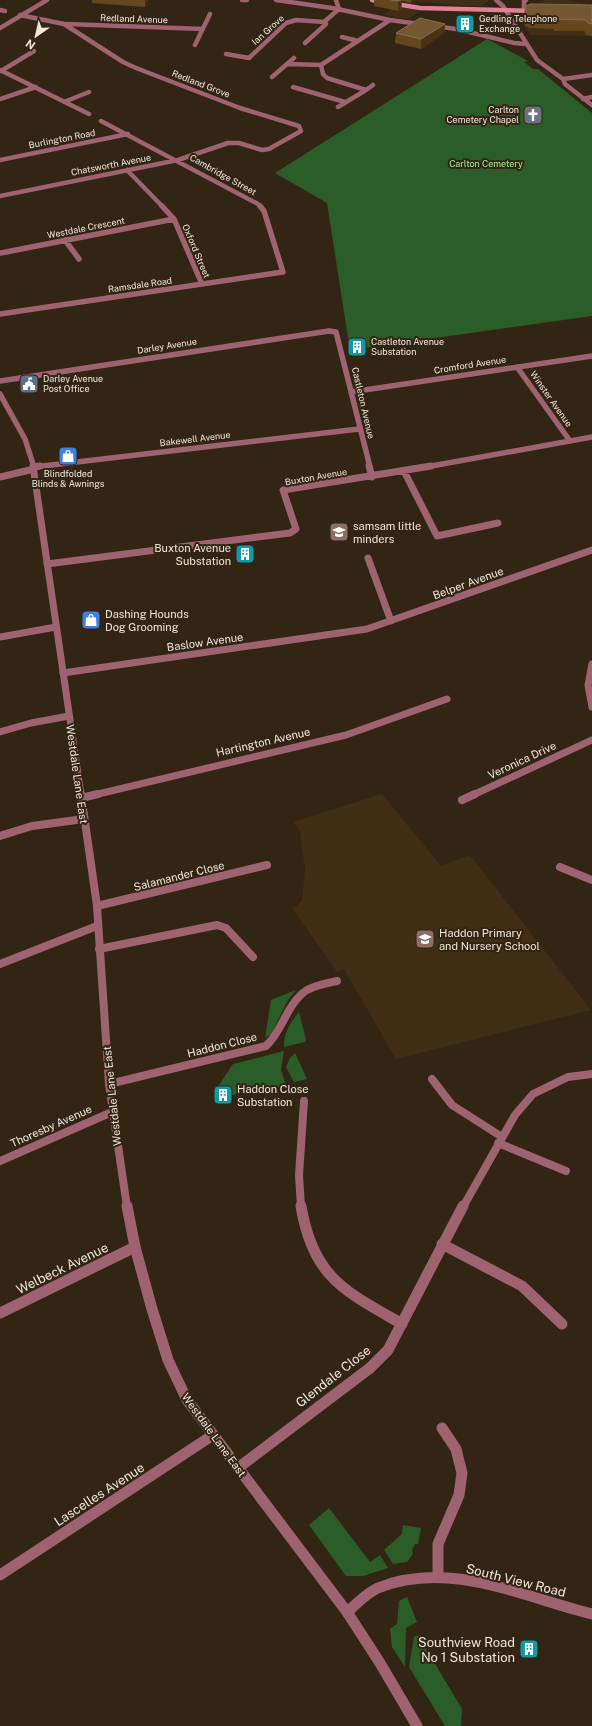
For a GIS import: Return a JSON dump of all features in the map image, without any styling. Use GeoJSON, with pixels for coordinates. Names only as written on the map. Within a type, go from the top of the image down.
{"type":"FeatureCollection","features":[{"type":"Feature","properties":{"kind":"main road"},"geometry":{"type":"LineString","coordinates":[[372,0],[420,8],[538,11]]}},
{"type":"Feature","properties":{"kind":"street"},"geometry":{"type":"LineString","coordinates":[[0,28],[47,0]]}},
{"type":"Feature","properties":{"kind":"street"},"geometry":{"type":"LineString","coordinates":[[242,0],[247,0]]}},
{"type":"Feature","properties":{"kind":"street"},"geometry":{"type":"LineString","coordinates":[[276,0],[339,9],[390,20],[421,23],[474,33],[514,43],[526,44]]}},
{"type":"Feature","properties":{"kind":"street"},"geometry":{"type":"LineString","coordinates":[[336,0],[339,5],[339,9]]}},
{"type":"Feature","properties":{"kind":"street"},"geometry":{"type":"LineString","coordinates":[[496,0],[505,10],[541,65],[563,79],[565,84],[592,105]]}},
{"type":"Feature","properties":{"kind":"street"},"geometry":{"type":"LineString","coordinates":[[524,10],[524,1],[526,0]]}},
{"type":"Feature","properties":{"kind":"street"},"geometry":{"type":"LineString","coordinates":[[306,43],[326,24],[324,22],[339,9]]}},
{"type":"Feature","properties":{"kind":"street"},"geometry":{"type":"LineString","coordinates":[[195,45],[210,14]]}},
{"type":"Feature","properties":{"kind":"street","name":"Redland Grove"},"geometry":{"type":"LineString","coordinates":[[20,15],[64,24],[136,68],[240,108],[301,128],[298,133],[269,149],[257,149],[233,143],[224,145]]}},
{"type":"Feature","properties":{"kind":"street","name":"Ian Grove"},"geometry":{"type":"LineString","coordinates":[[249,58],[288,21],[296,20],[324,22]]}},
{"type":"Feature","properties":{"kind":"street"},"geometry":{"type":"LineString","coordinates":[[288,64],[321,65],[390,20]]}},
{"type":"Feature","properties":{"kind":"street","name":"Redland Avenue"},"geometry":{"type":"LineString","coordinates":[[64,24],[203,29]]}},
{"type":"Feature","properties":{"kind":"street"},"geometry":{"type":"LineString","coordinates":[[342,37],[358,40]]}},
{"type":"Feature","properties":{"kind":"street"},"geometry":{"type":"LineString","coordinates":[[0,71],[34,51]]}},
{"type":"Feature","properties":{"kind":"street","name":"Ian Grove"},"geometry":{"type":"LineString","coordinates":[[226,54],[258,60]]}},
{"type":"Feature","properties":{"kind":"street"},"geometry":{"type":"LineString","coordinates":[[272,77],[294,58]]}},
{"type":"Feature","properties":{"kind":"street"},"geometry":{"type":"LineString","coordinates":[[321,65],[323,74],[327,78],[366,90]]}},
{"type":"Feature","properties":{"kind":"street"},"geometry":{"type":"LineString","coordinates":[[0,71],[89,114]]}},
{"type":"Feature","properties":{"kind":"street"},"geometry":{"type":"LineString","coordinates":[[563,79],[592,74]]}},
{"type":"Feature","properties":{"kind":"street"},"geometry":{"type":"LineString","coordinates":[[338,107],[373,86]]}},
{"type":"Feature","properties":{"kind":"street"},"geometry":{"type":"LineString","coordinates":[[293,87],[345,102]]}},
{"type":"Feature","properties":{"kind":"street"},"geometry":{"type":"LineString","coordinates":[[0,99],[36,88]]}},
{"type":"Feature","properties":{"kind":"street"},"geometry":{"type":"LineString","coordinates":[[64,102],[89,92]]}},
{"type":"Feature","properties":{"kind":"street"},"geometry":{"type":"LineString","coordinates":[[583,99],[592,97]]}},
{"type":"Feature","properties":{"kind":"street","name":"Burlington Road"},"geometry":{"type":"LineString","coordinates":[[101,121],[178,160]]}},
{"type":"Feature","properties":{"kind":"street","name":"Burlington Road"},"geometry":{"type":"LineString","coordinates":[[0,160],[128,134]]}},
{"type":"Feature","properties":{"kind":"street","name":"Chatsworth Avenue"},"geometry":{"type":"LineString","coordinates":[[0,196],[178,160],[224,145]]}},
{"type":"Feature","properties":{"kind":"street","name":"Cambridge Street"},"geometry":{"type":"LineString","coordinates":[[178,160],[258,204],[264,211],[283,272]]}},
{"type":"Feature","properties":{"kind":"street","name":"Oxford Street"},"geometry":{"type":"LineString","coordinates":[[127,170],[174,219],[202,284]]}},
{"type":"Feature","properties":{"kind":"street","name":"Westdale Crescent"},"geometry":{"type":"LineString","coordinates":[[0,259],[2,256],[0,252],[174,219]]}},
{"type":"Feature","properties":{"kind":"street"},"geometry":{"type":"LineString","coordinates":[[65,240],[79,259]]}},
{"type":"Feature","properties":{"kind":"street","name":"Ramsdale Road"},"geometry":{"type":"LineString","coordinates":[[0,314],[283,272]]}},
{"type":"Feature","properties":{"kind":"street","name":"Darley Avenue"},"geometry":{"type":"LineString","coordinates":[[0,381],[328,331],[336,332]]}},
{"type":"Feature","properties":{"kind":"street","name":"Castleton Avenue"},"geometry":{"type":"LineString","coordinates":[[336,332],[372,477]]}},
{"type":"Feature","properties":{"kind":"street","name":"Cromford Avenue"},"geometry":{"type":"LineString","coordinates":[[351,392],[592,356]]}},
{"type":"Feature","properties":{"kind":"street","name":"Winster Avenue"},"geometry":{"type":"LineString","coordinates":[[517,367],[570,441]]}},
{"type":"Feature","properties":{"kind":"street","name":"Westdale Lane East"},"geometry":{"type":"LineString","coordinates":[[0,394],[3,404],[24,434],[30,449],[34,468],[97,906],[112,1112],[126,1202],[135,1247],[152,1309],[176,1379],[187,1400],[346,1612],[380,1663],[417,1726]]}},
{"type":"Feature","properties":{"kind":"street","name":"Bakewell Avenue"},"geometry":{"type":"LineString","coordinates":[[0,477],[34,468],[359,428]]}},
{"type":"Feature","properties":{"kind":"street","name":"Buxton Avenue"},"geometry":{"type":"LineString","coordinates":[[47,564],[290,533],[296,529],[283,490],[372,477],[592,437]]}},
{"type":"Feature","properties":{"kind":"street"},"geometry":{"type":"LineString","coordinates":[[404,471],[437,536],[498,523]]}},
{"type":"Feature","properties":{"kind":"street","name":"Belper Avenue"},"geometry":{"type":"LineString","coordinates":[[350,633],[391,621],[592,550]]}},
{"type":"Feature","properties":{"kind":"street"},"geometry":{"type":"LineString","coordinates":[[368,558],[391,621]]}},
{"type":"Feature","properties":{"kind":"street"},"geometry":{"type":"LineString","coordinates":[[0,637],[56,627]]}},
{"type":"Feature","properties":{"kind":"street","name":"Baslow Avenue"},"geometry":{"type":"LineString","coordinates":[[64,673],[350,633]]}},
{"type":"Feature","properties":{"kind":"street"},"geometry":{"type":"LineString","coordinates":[[592,664],[587,678],[588,696],[592,707]]}},
{"type":"Feature","properties":{"kind":"street","name":"Hartington Avenue"},"geometry":{"type":"LineString","coordinates":[[81,798],[277,750],[346,735],[447,699]]}},
{"type":"Feature","properties":{"kind":"street"},"geometry":{"type":"LineString","coordinates":[[0,732],[31,723],[69,716]]}},
{"type":"Feature","properties":{"kind":"street","name":"Veronica Drive"},"geometry":{"type":"LineString","coordinates":[[462,800],[592,740]]}},
{"type":"Feature","properties":{"kind":"street"},"geometry":{"type":"LineString","coordinates":[[0,836],[32,826],[84,819]]}},
{"type":"Feature","properties":{"kind":"street","name":"Salamander Close"},"geometry":{"type":"LineString","coordinates":[[97,906],[267,865]]}},
{"type":"Feature","properties":{"kind":"street"},"geometry":{"type":"LineString","coordinates":[[560,867],[592,880]]}},
{"type":"Feature","properties":{"kind":"street"},"geometry":{"type":"LineString","coordinates":[[0,964],[98,926]]}},
{"type":"Feature","properties":{"kind":"street"},"geometry":{"type":"LineString","coordinates":[[99,949],[217,926],[226,928],[252,956]]}},
{"type":"Feature","properties":{"kind":"street","name":"Haddon Close"},"geometry":{"type":"LineString","coordinates":[[109,1084],[266,1046],[278,1032],[302,994],[312,988],[336,981]]}},
{"type":"Feature","properties":{"kind":"street","name":"Glendale Close"},"geometry":{"type":"LineString","coordinates":[[238,1468],[370,1368],[388,1350],[442,1244],[515,1116],[533,1094],[568,1077],[592,1074]]}},
{"type":"Feature","properties":{"kind":"street"},"geometry":{"type":"LineString","coordinates":[[432,1079],[452,1105],[500,1140],[566,1171]]}},
{"type":"Feature","properties":{"kind":"street"},"geometry":{"type":"LineString","coordinates":[[304,1101],[298,1173],[300,1209],[305,1231],[316,1255],[340,1286],[402,1324]]}},
{"type":"Feature","properties":{"kind":"street","name":"Thoresby Avenue"},"geometry":{"type":"LineString","coordinates":[[0,1161],[112,1112]]}},
{"type":"Feature","properties":{"kind":"street"},"geometry":{"type":"LineString","coordinates":[[442,1244],[522,1286],[562,1324]]}},
{"type":"Feature","properties":{"kind":"street","name":"Welbeck Avenue"},"geometry":{"type":"LineString","coordinates":[[0,1313],[135,1247]]}},
{"type":"Feature","properties":{"kind":"street"},"geometry":{"type":"LineString","coordinates":[[438,1576],[438,1544],[459,1495],[462,1473],[456,1449],[442,1428]]}},
{"type":"Feature","properties":{"kind":"street","name":"Lascelles Avenue"},"geometry":{"type":"LineString","coordinates":[[0,1575],[213,1435]]}},
{"type":"Feature","properties":{"kind":"street","name":"South View Road"},"geometry":{"type":"LineString","coordinates":[[346,1612],[377,1589],[402,1580],[438,1576],[501,1587],[592,1614]]}},
{"type":"Feature","properties":{"kind":"shaded area"},"geometry":{"type":"Polygon","coordinates":[[[392,0],[490,0],[481,6],[475,6],[392,0]]]}},
{"type":"Feature","properties":{"kind":"shaded area"},"geometry":{"type":"Polygon","coordinates":[[[544,0],[568,0],[592,6],[592,10],[536,7],[537,4],[544,0]]]}},
{"type":"Feature","properties":{"kind":"shaded area"},"geometry":{"type":"Polygon","coordinates":[[[396,6],[420,11],[408,19],[383,15],[396,6]]]}},
{"type":"Feature","properties":{"kind":"shaded area"},"geometry":{"type":"Polygon","coordinates":[[[531,15],[592,16],[592,36],[531,35],[524,27],[522,17],[531,15]]]}},
{"type":"Feature","properties":{"kind":"shaded area","name":"Haddon Primary and Nursery School"},"geometry":{"type":"Polygon","coordinates":[[[382,794],[441,866],[470,855],[591,1010],[396,1059],[344,969],[337,972],[293,909],[302,901],[305,870],[300,831],[293,822],[382,794]]]}},
{"type":"Feature","properties":{"kind":"green space","name":"Carlton Cemetery"},"geometry":{"type":"Polygon","coordinates":[[[487,39],[528,61],[524,62],[533,69],[538,69],[592,113],[592,316],[350,350],[327,203],[275,173],[487,39]]]}},
{"type":"Feature","properties":{"kind":"green space"},"geometry":{"type":"Polygon","coordinates":[[[296,990],[288,1000],[271,1034],[265,1038],[271,1000],[296,990]]]}},
{"type":"Feature","properties":{"kind":"green space"},"geometry":{"type":"Polygon","coordinates":[[[299,1012],[306,1039],[305,1042],[284,1047],[288,1028],[299,1012]]]}},
{"type":"Feature","properties":{"kind":"green space"},"geometry":{"type":"Polygon","coordinates":[[[284,1051],[281,1070],[286,1085],[232,1095],[231,1088],[215,1091],[233,1064],[284,1051]]]}},
{"type":"Feature","properties":{"kind":"green space"},"geometry":{"type":"Polygon","coordinates":[[[295,1053],[307,1079],[294,1082],[286,1067],[290,1058],[295,1053]]]}},
{"type":"Feature","properties":{"kind":"green space"},"geometry":{"type":"Polygon","coordinates":[[[329,1508],[370,1562],[380,1555],[388,1568],[363,1576],[346,1576],[309,1525],[329,1508]]]}},
{"type":"Feature","properties":{"kind":"green space"},"geometry":{"type":"Polygon","coordinates":[[[403,1525],[421,1528],[418,1544],[415,1544],[412,1550],[413,1554],[407,1562],[393,1564],[384,1550],[402,1534],[403,1525]]]}},
{"type":"Feature","properties":{"kind":"green space"},"geometry":{"type":"Polygon","coordinates":[[[407,1597],[417,1622],[406,1628],[405,1667],[392,1647],[390,1629],[397,1624],[399,1601],[407,1597]]]}},
{"type":"Feature","properties":{"kind":"green space"},"geometry":{"type":"Polygon","coordinates":[[[418,1635],[462,1709],[461,1726],[445,1726],[409,1667],[414,1637],[418,1635]]]}},
{"type":"Feature","properties":{"kind":"building"},"geometry":{"type":"Polygon","coordinates":[[[531,4],[592,5],[592,24],[585,20],[531,17],[527,15],[525,6],[531,4]]]}},
{"type":"Feature","properties":{"kind":"building"},"geometry":{"type":"Polygon","coordinates":[[[420,18],[445,24],[421,39],[396,33],[420,18]]]}},
{"type":"Feature","properties":{"kind":"place","name":"Gedling Telephone Exchange"},"geometry":{"type":"Point","coordinates":[465,24]}},
{"type":"Feature","properties":{"kind":"place","name":"Carlton Cemetery Chapel"},"geometry":{"type":"Point","coordinates":[533,115]}},
{"type":"Feature","properties":{"kind":"place","name":"Castleton Avenue Substation"},"geometry":{"type":"Point","coordinates":[357,347]}},
{"type":"Feature","properties":{"kind":"place","name":"Darley Avenue Post Office"},"geometry":{"type":"Point","coordinates":[29,384]}},
{"type":"Feature","properties":{"kind":"place","name":"Blindfolded Blinds & Awnings"},"geometry":{"type":"Point","coordinates":[68,456]}},
{"type":"Feature","properties":{"kind":"place","name":"samsam little minders"},"geometry":{"type":"Point","coordinates":[339,532]}},
{"type":"Feature","properties":{"kind":"place","name":"Buxton Avenue Substation"},"geometry":{"type":"Point","coordinates":[245,554]}},
{"type":"Feature","properties":{"kind":"place","name":"Dashing Hounds Dog Grooming"},"geometry":{"type":"Point","coordinates":[91,620]}},
{"type":"Feature","properties":{"kind":"place","name":"Haddon Primary and Nursery School"},"geometry":{"type":"Point","coordinates":[425,939]}},
{"type":"Feature","properties":{"kind":"place","name":"Haddon Close Substation"},"geometry":{"type":"Point","coordinates":[223,1095]}},
{"type":"Feature","properties":{"kind":"place","name":"Southview Road No 1 Substation"},"geometry":{"type":"Point","coordinates":[529,1649]}}]}
